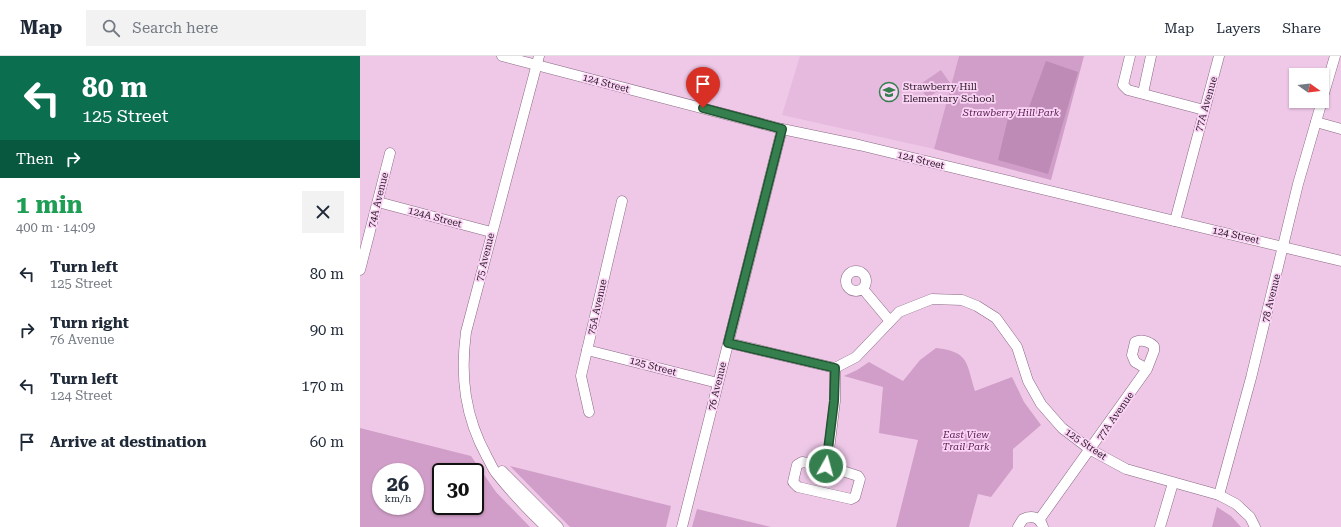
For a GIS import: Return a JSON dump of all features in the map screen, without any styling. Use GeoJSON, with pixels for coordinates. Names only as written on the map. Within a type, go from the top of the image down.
{"type":"FeatureCollection","features":[{"type":"Feature","properties":{"kind":"street","name":"124 Street"},"geometry":{"type":"LineString","coordinates":[[502,56],[538,60],[782,129],[859,145],[1341,261]]}},
{"type":"Feature","properties":{"kind":"street"},"geometry":{"type":"LineString","coordinates":[[1130,56],[1123,85],[1128,90],[1204,110]]}},
{"type":"Feature","properties":{"kind":"street"},"geometry":{"type":"LineString","coordinates":[[1143,93],[1151,56]]}},
{"type":"Feature","properties":{"kind":"street","name":"77A Avenue"},"geometry":{"type":"LineString","coordinates":[[1175,221],[1204,110],[1220,56]]}},
{"type":"Feature","properties":{"kind":"street","name":"78 Avenue"},"geometry":{"type":"LineString","coordinates":[[1329,75],[1334,56]]}},
{"type":"Feature","properties":{"kind":"street","name":"75 Avenue"},"geometry":{"type":"LineString","coordinates":[[538,60],[491,232],[466,332],[463,366],[464,390],[468,412],[474,429],[488,458],[495,471],[520,502],[546,527]]}},
{"type":"Feature","properties":{"kind":"street","name":"78 Avenue"},"geometry":{"type":"LineString","coordinates":[[1219,495],[1252,373],[1282,247],[1320,108]]}},
{"type":"Feature","properties":{"kind":"street"},"geometry":{"type":"LineString","coordinates":[[1316,122],[1341,129]]}},
{"type":"Feature","properties":{"kind":"street","name":"76 Avenue"},"geometry":{"type":"LineString","coordinates":[[682,527],[782,129]]}},
{"type":"Feature","properties":{"kind":"street","name":"74A Avenue"},"geometry":{"type":"LineString","coordinates":[[360,270],[363,247],[378,202],[390,153]]}},
{"type":"Feature","properties":{"kind":"street","name":"124A Street"},"geometry":{"type":"LineString","coordinates":[[378,202],[491,232]]}},
{"type":"Feature","properties":{"kind":"street","name":"75A Avenue"},"geometry":{"type":"LineString","coordinates":[[589,412],[581,376],[622,202]]}},
{"type":"Feature","properties":{"kind":"street"},"geometry":{"type":"LineString","coordinates":[[863,289],[889,320]]}},
{"type":"Feature","properties":{"kind":"street","name":"125 Street"},"geometry":{"type":"LineString","coordinates":[[835,368],[856,356],[889,320],[899,312],[932,299],[962,300],[977,306],[996,318],[1017,347],[1028,381],[1041,404],[1062,428],[1091,450],[1126,469],[1219,495],[1236,504],[1250,517],[1255,527]]}},
{"type":"Feature","properties":{"kind":"street"},"geometry":{"type":"LineString","coordinates":[[728,343],[835,368],[834,401],[826,466]]}},
{"type":"Feature","properties":{"kind":"street","name":"125 Street"},"geometry":{"type":"LineString","coordinates":[[587,350],[718,384]]}},
{"type":"Feature","properties":{"kind":"street","name":"77A Avenue"},"geometry":{"type":"LineString","coordinates":[[1018,527],[1020,522],[1027,517],[1035,517],[1041,523],[1147,369]]}},
{"type":"Feature","properties":{"kind":"street","name":"75 Avenue"},"geometry":{"type":"LineString","coordinates":[[488,458],[558,527]]}},
{"type":"Feature","properties":{"kind":"street"},"geometry":{"type":"LineString","coordinates":[[802,462],[826,466],[858,476],[860,479],[855,497],[851,499],[798,487],[793,482],[797,465],[802,462]]}},
{"type":"Feature","properties":{"kind":"street"},"geometry":{"type":"LineString","coordinates":[[1160,527],[1173,483]]}},
{"type":"Feature","properties":{"kind":"shaded area"},"geometry":{"type":"Polygon","coordinates":[[[800,56],[959,56],[934,149],[782,115],[800,56]]]}},
{"type":"Feature","properties":{"kind":"green space","name":"Strawberry Hill Park"},"geometry":{"type":"Polygon","coordinates":[[[959,56],[1084,56],[1051,180],[934,149],[959,56]]]}},
{"type":"Feature","properties":{"kind":"green space"},"geometry":{"type":"Polygon","coordinates":[[[1046,61],[1078,72],[1048,174],[998,160],[1010,110],[1029,107],[1046,61]]]}},
{"type":"Feature","properties":{"kind":"green space"},"geometry":{"type":"Polygon","coordinates":[[[941,70],[950,83],[927,98],[919,85],[941,70]]]}},
{"type":"Feature","properties":{"kind":"green space","name":"East View Trail Park"},"geometry":{"type":"Polygon","coordinates":[[[936,348],[955,352],[965,360],[975,391],[1012,377],[1024,402],[1041,425],[1013,449],[1013,468],[991,497],[978,494],[969,527],[896,527],[918,440],[879,433],[883,387],[844,376],[869,362],[903,381],[920,360],[936,348]]]}},
{"type":"Feature","properties":{"kind":"green space"},"geometry":{"type":"Polygon","coordinates":[[[360,428],[471,456],[476,463],[432,463],[432,515],[484,515],[484,475],[496,492],[530,527],[360,527],[360,428]]]}},
{"type":"Feature","properties":{"kind":"green space"},"geometry":{"type":"Polygon","coordinates":[[[510,466],[671,506],[666,527],[570,527],[510,466]]]}},
{"type":"Feature","properties":{"kind":"green space"},"geometry":{"type":"Polygon","coordinates":[[[1217,507],[1231,516],[1241,527],[1212,527],[1217,507]]]}},
{"type":"Feature","properties":{"kind":"green space"},"geometry":{"type":"Polygon","coordinates":[[[697,509],[771,527],[692,527],[697,509]]]}},
{"type":"Feature","properties":{"kind":"place","name":"Strawberry Hill Elementary School"},"geometry":{"type":"Point","coordinates":[889,92]}},
{"type":"Feature","properties":{"kind":"route"},"geometry":{"type":"LineString","coordinates":[[703,108],[782,129],[728,343],[835,368],[834,401],[826,466]]}}]}
